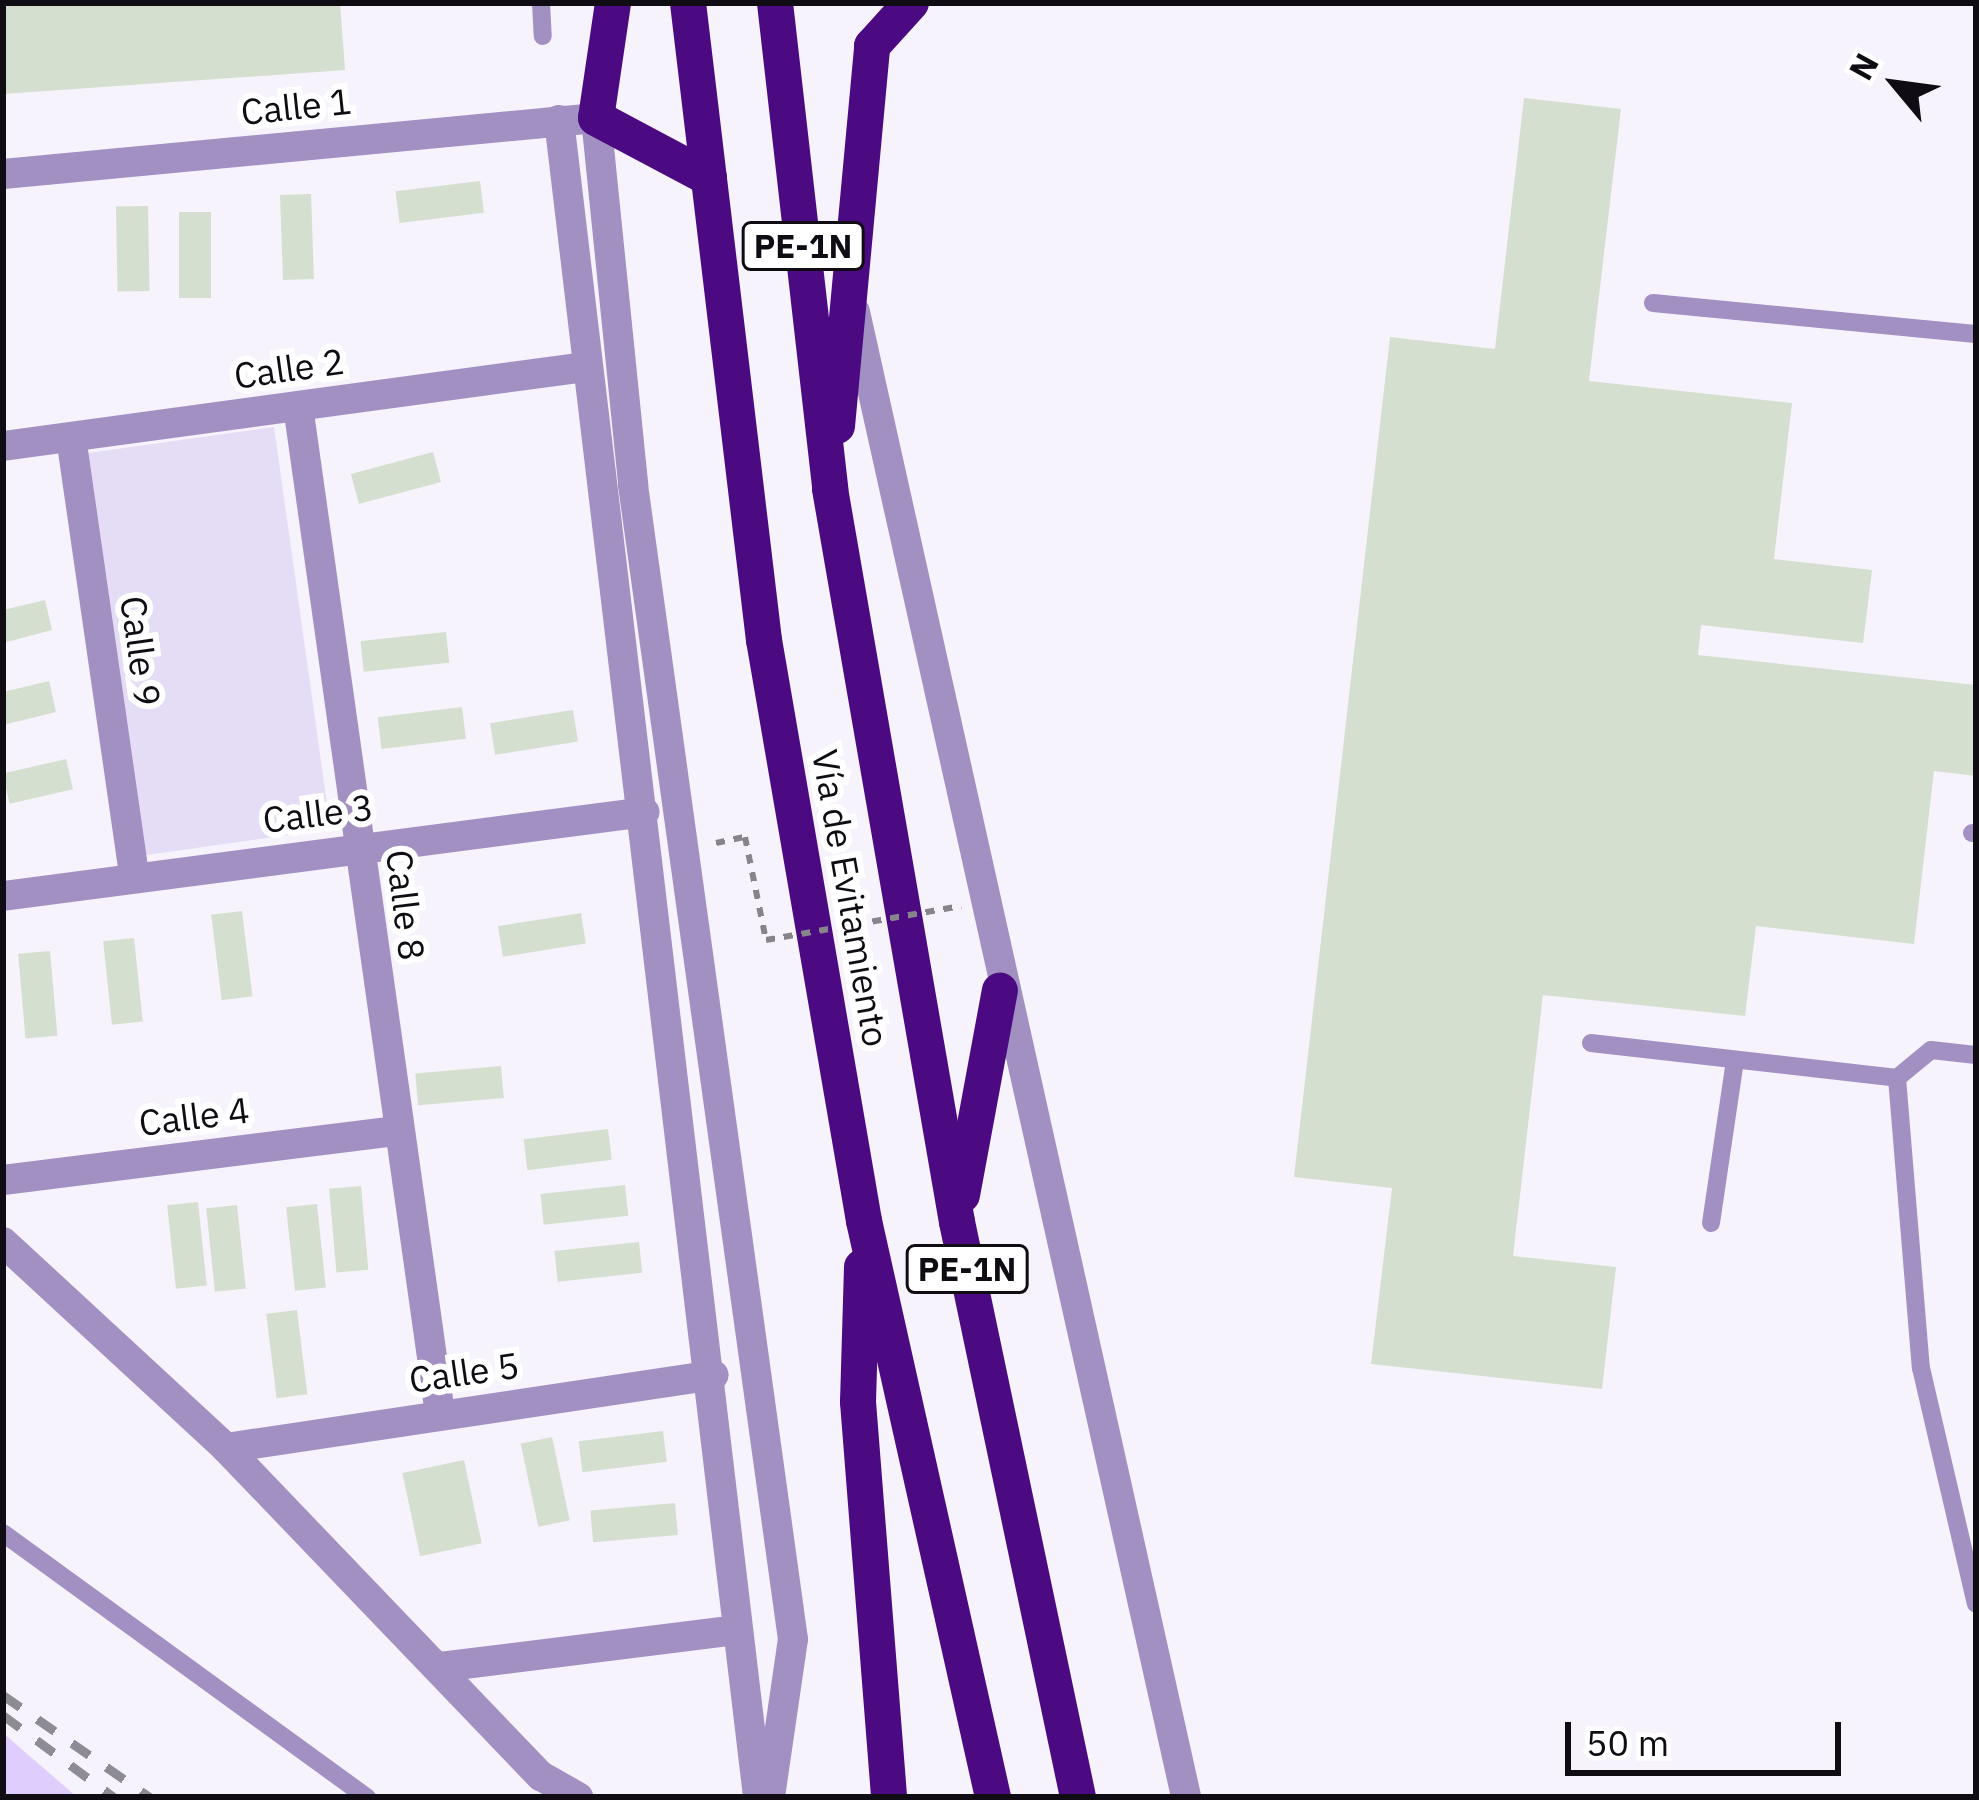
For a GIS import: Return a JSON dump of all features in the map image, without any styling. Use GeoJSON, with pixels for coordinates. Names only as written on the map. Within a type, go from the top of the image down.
{"type":"FeatureCollection","features":[{"type":"Feature","properties":{"kind":"highway"},"geometry":{"type":"LineString","coordinates":[[614,3],[596,118],[709,178]]}},
{"type":"Feature","properties":{"kind":"highway","name":"Vía de Evitamiento"},"geometry":{"type":"LineString","coordinates":[[688,3],[764,640],[864,1221],[993,1797]]}},
{"type":"Feature","properties":{"kind":"highway","name":"Vía de Evitamiento"},"geometry":{"type":"LineString","coordinates":[[776,3],[830,489],[957,1222],[1078,1797]]}},
{"type":"Feature","properties":{"kind":"highway"},"geometry":{"type":"LineString","coordinates":[[830,489],[852,300],[872,46],[911,3]]}},
{"type":"Feature","properties":{"kind":"highway"},"geometry":{"type":"LineString","coordinates":[[957,1222],[1000,990]]}},
{"type":"Feature","properties":{"kind":"highway"},"geometry":{"type":"LineString","coordinates":[[864,1221],[858,1402],[889,1797]]}},
{"type":"Feature","properties":{"kind":"street","name":"Calle 1"},"geometry":{"type":"LineString","coordinates":[[3,174],[596,118]]}},
{"type":"Feature","properties":{"kind":"street"},"geometry":{"type":"LineString","coordinates":[[596,118],[633,485],[793,1639],[770,1797]]}},
{"type":"Feature","properties":{"kind":"street"},"geometry":{"type":"LineString","coordinates":[[559,120],[714,1375],[758,1797]]}},
{"type":"Feature","properties":{"kind":"street"},"geometry":{"type":"LineString","coordinates":[[852,300],[1000,990],[1186,1797]]}},
{"type":"Feature","properties":{"kind":"street","name":"Calle 2"},"geometry":{"type":"LineString","coordinates":[[3,446],[586,367]]}},
{"type":"Feature","properties":{"kind":"street","name":"Calle 8"},"geometry":{"type":"LineString","coordinates":[[298,406],[395,1131],[440,1414]]}},
{"type":"Feature","properties":{"kind":"street","name":"Calle 9"},"geometry":{"type":"LineString","coordinates":[[71,436],[134,876]]}},
{"type":"Feature","properties":{"kind":"street","name":"Calle 3"},"geometry":{"type":"LineString","coordinates":[[3,896],[645,812]]}},
{"type":"Feature","properties":{"kind":"street","name":"Calle 4"},"geometry":{"type":"LineString","coordinates":[[3,1180],[395,1131]]}},
{"type":"Feature","properties":{"kind":"street"},"geometry":{"type":"LineString","coordinates":[[3,1242],[226,1448],[541,1776],[578,1797]]}},
{"type":"Feature","properties":{"kind":"street","name":"Calle 5"},"geometry":{"type":"LineString","coordinates":[[226,1448],[714,1375]]}},
{"type":"Feature","properties":{"kind":"street"},"geometry":{"type":"LineString","coordinates":[[440,1667],[739,1630]]}},
{"type":"Feature","properties":{"kind":"lane"},"geometry":{"type":"LineString","coordinates":[[541,3],[543,35]]}},
{"type":"Feature","properties":{"kind":"lane"},"geometry":{"type":"LineString","coordinates":[[1653,303],[1976,334]]}},
{"type":"Feature","properties":{"kind":"lane"},"geometry":{"type":"LineString","coordinates":[[1592,1043],[1897,1078],[1931,1050],[1976,1055]]}},
{"type":"Feature","properties":{"kind":"lane"},"geometry":{"type":"LineString","coordinates":[[1711,1223],[1736,1060]]}},
{"type":"Feature","properties":{"kind":"lane"},"geometry":{"type":"LineString","coordinates":[[1897,1078],[1921,1368],[1976,1604]]}},
{"type":"Feature","properties":{"kind":"lane"},"geometry":{"type":"LineString","coordinates":[[3,1533],[367,1797]]}},
{"type":"Feature","properties":{"kind":"path"},"geometry":{"type":"LineString","coordinates":[[745,837],[766,940],[961,905]]}},
{"type":"Feature","properties":{"kind":"shaded area"},"geometry":{"type":"Polygon","coordinates":[[[274,427],[331,829],[141,856],[85,454],[274,427]]]}},
{"type":"Feature","properties":{"kind":"shaded area"},"geometry":{"type":"Polygon","coordinates":[[[3,1733],[77,1797],[3,1797],[3,1733]]]}},
{"type":"Feature","properties":{"kind":"building"},"geometry":{"type":"Polygon","coordinates":[[[3,3],[340,3],[345,70],[3,94],[3,3]]]}},
{"type":"Feature","properties":{"kind":"building"},"geometry":{"type":"Polygon","coordinates":[[[1524,98],[1621,109],[1589,381],[1792,403],[1774,559],[1872,570],[1863,643],[1701,625],[1698,655],[1976,685],[1976,776],[1934,771],[1914,944],[1756,926],[1745,1016],[1543,995],[1513,1256],[1616,1267],[1602,1389],[1371,1364],[1392,1188],[1294,1177],[1390,337],[1495,349],[1524,98]]]}},
{"type":"Feature","properties":{"kind":"building"},"geometry":{"type":"Polygon","coordinates":[[[480,181],[484,213],[400,223],[396,191],[480,181]]]}},
{"type":"Feature","properties":{"kind":"building"},"geometry":{"type":"Polygon","coordinates":[[[311,194],[314,279],[283,280],[280,195],[311,194]]]}},
{"type":"Feature","properties":{"kind":"building"},"geometry":{"type":"Polygon","coordinates":[[[148,206],[149,291],[117,292],[116,207],[148,206]]]}},
{"type":"Feature","properties":{"kind":"building"},"geometry":{"type":"Polygon","coordinates":[[[179,212],[211,212],[211,298],[179,298],[179,212]]]}},
{"type":"Feature","properties":{"kind":"building"},"geometry":{"type":"Polygon","coordinates":[[[433,452],[441,482],[359,504],[351,474],[433,452]]]}},
{"type":"Feature","properties":{"kind":"building"},"geometry":{"type":"Polygon","coordinates":[[[45,600],[52,630],[3,643],[3,610],[45,600]]]}},
{"type":"Feature","properties":{"kind":"building"},"geometry":{"type":"Polygon","coordinates":[[[446,632],[449,663],[364,672],[360,641],[446,632]]]}},
{"type":"Feature","properties":{"kind":"building"},"geometry":{"type":"Polygon","coordinates":[[[49,681],[56,712],[3,725],[3,692],[49,681]]]}},
{"type":"Feature","properties":{"kind":"building"},"geometry":{"type":"Polygon","coordinates":[[[462,707],[466,739],[382,749],[378,717],[462,707]]]}},
{"type":"Feature","properties":{"kind":"building"},"geometry":{"type":"Polygon","coordinates":[[[573,710],[578,742],[495,755],[490,723],[573,710]]]}},
{"type":"Feature","properties":{"kind":"building"},"geometry":{"type":"Polygon","coordinates":[[[66,759],[73,789],[10,804],[3,774],[66,759]]]}},
{"type":"Feature","properties":{"kind":"building"},"geometry":{"type":"Polygon","coordinates":[[[242,911],[252,996],[222,1000],[211,915],[242,911]]]}},
{"type":"Feature","properties":{"kind":"building"},"geometry":{"type":"Polygon","coordinates":[[[581,913],[586,944],[503,957],[498,926],[581,913]]]}},
{"type":"Feature","properties":{"kind":"building"},"geometry":{"type":"Polygon","coordinates":[[[134,938],[143,1022],[112,1025],[103,941],[134,938]]]}},
{"type":"Feature","properties":{"kind":"building"},"geometry":{"type":"Polygon","coordinates":[[[50,951],[57,1036],[26,1038],[18,954],[50,951]]]}},
{"type":"Feature","properties":{"kind":"building"},"geometry":{"type":"Polygon","coordinates":[[[501,1066],[504,1098],[418,1105],[415,1073],[501,1066]]]}},
{"type":"Feature","properties":{"kind":"building"},"geometry":{"type":"Polygon","coordinates":[[[608,1129],[612,1160],[527,1170],[524,1139],[608,1129]]]}},
{"type":"Feature","properties":{"kind":"building"},"geometry":{"type":"Polygon","coordinates":[[[625,1185],[628,1216],[544,1225],[540,1194],[625,1185]]]}},
{"type":"Feature","properties":{"kind":"building"},"geometry":{"type":"Polygon","coordinates":[[[361,1186],[368,1270],[336,1272],[329,1189],[361,1186]]]}},
{"type":"Feature","properties":{"kind":"building"},"geometry":{"type":"Polygon","coordinates":[[[198,1202],[207,1286],[176,1289],[167,1205],[198,1202]]]}},
{"type":"Feature","properties":{"kind":"building"},"geometry":{"type":"Polygon","coordinates":[[[317,1204],[326,1288],[295,1291],[286,1207],[317,1204]]]}},
{"type":"Feature","properties":{"kind":"building"},"geometry":{"type":"Polygon","coordinates":[[[237,1205],[246,1289],[215,1292],[206,1208],[237,1205]]]}},
{"type":"Feature","properties":{"kind":"building"},"geometry":{"type":"Polygon","coordinates":[[[639,1242],[642,1273],[558,1282],[554,1251],[639,1242]]]}},
{"type":"Feature","properties":{"kind":"building"},"geometry":{"type":"Polygon","coordinates":[[[297,1310],[307,1394],[277,1398],[266,1314],[297,1310]]]}},
{"type":"Feature","properties":{"kind":"building"},"geometry":{"type":"Polygon","coordinates":[[[663,1431],[667,1462],[582,1472],[579,1441],[663,1431]]]}},
{"type":"Feature","properties":{"kind":"building"},"geometry":{"type":"Polygon","coordinates":[[[552,1437],[570,1520],[538,1527],[521,1444],[552,1437]]]}},
{"type":"Feature","properties":{"kind":"building"},"geometry":{"type":"Polygon","coordinates":[[[464,1460],[482,1543],[420,1556],[402,1473],[464,1460]]]}},
{"type":"Feature","properties":{"kind":"building"},"geometry":{"type":"Polygon","coordinates":[[[675,1503],[678,1535],[593,1542],[590,1510],[675,1503]]]}},
{"type":"Feature","properties":{"kind":"railway"},"geometry":{"type":"LineString","coordinates":[[3,1695],[150,1797]]}},
{"type":"Feature","properties":{"kind":"railway"},"geometry":{"type":"LineString","coordinates":[[3,1715],[114,1797]]}}]}
